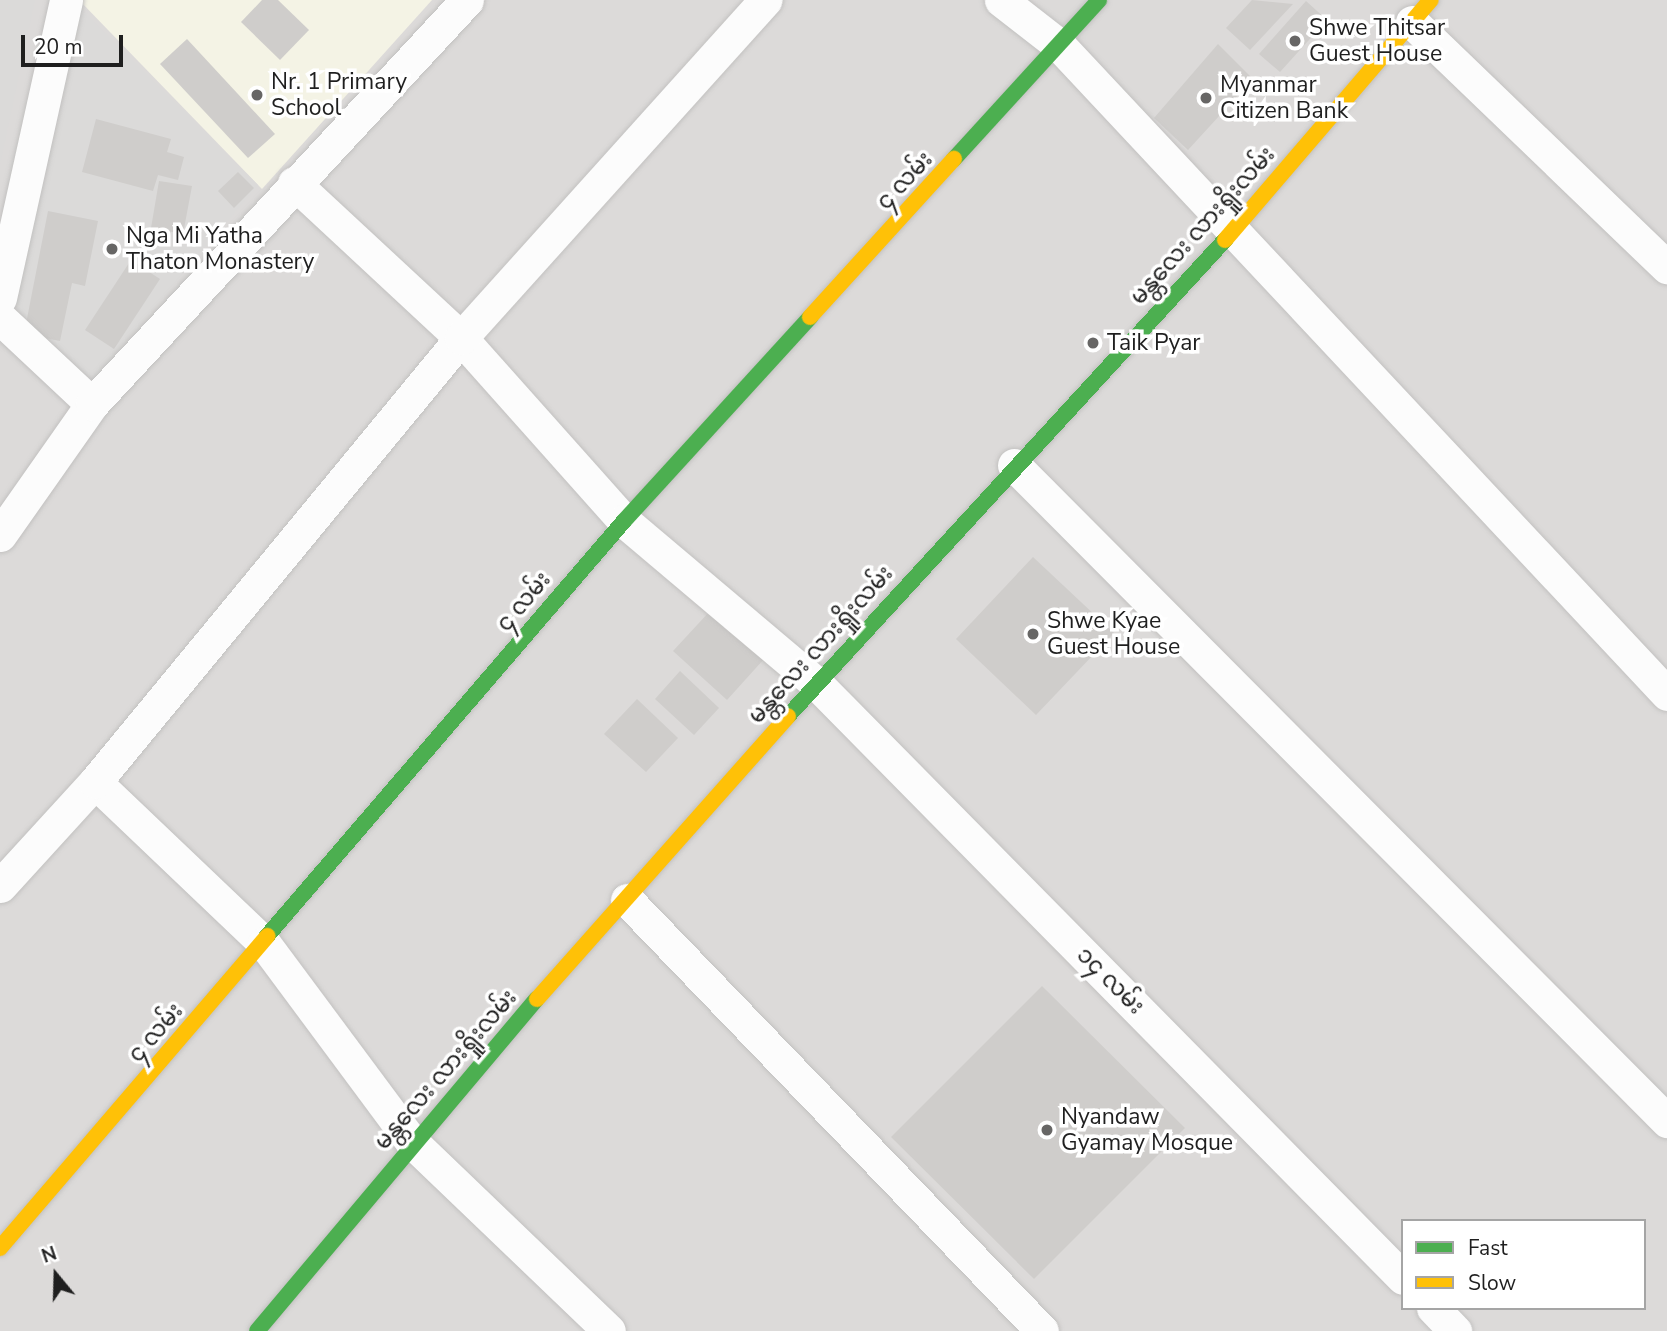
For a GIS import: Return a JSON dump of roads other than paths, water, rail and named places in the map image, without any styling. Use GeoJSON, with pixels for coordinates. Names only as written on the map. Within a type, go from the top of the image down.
{"type":"FeatureCollection","features":[{"type":"Feature","properties":{"kind":"main road","name":"၄ လမ်း"},"geometry":{"type":"LineString","coordinates":[[0,1248],[624,521],[1060,46],[1099,0]]}},
{"type":"Feature","properties":{"kind":"main road","name":"မန္တလေး လားရှိုးလမ်း"},"geometry":{"type":"LineString","coordinates":[[257,1331],[411,1141],[1014,465],[1233,231],[1422,11]]}},
{"type":"Feature","properties":{"kind":"street"},"geometry":{"type":"LineString","coordinates":[[0,298],[66,0]]}},
{"type":"Feature","properties":{"kind":"street"},"geometry":{"type":"LineString","coordinates":[[0,535],[92,404],[294,183],[467,0]]}},
{"type":"Feature","properties":{"kind":"street"},"geometry":{"type":"LineString","coordinates":[[0,886],[95,782],[461,338],[765,0]]}},
{"type":"Feature","properties":{"kind":"street"},"geometry":{"type":"LineString","coordinates":[[1001,0],[1060,46],[1667,694]]}},
{"type":"Feature","properties":{"kind":"street"},"geometry":{"type":"LineString","coordinates":[[1422,11],[1667,267]]}},
{"type":"Feature","properties":{"kind":"street","name":"၁၄ လမ်း"},"geometry":{"type":"LineString","coordinates":[[294,183],[461,338],[624,521],[817,684],[1401,1276]]}},
{"type":"Feature","properties":{"kind":"street"},"geometry":{"type":"LineString","coordinates":[[0,318],[92,404]]}},
{"type":"Feature","properties":{"kind":"street"},"geometry":{"type":"LineString","coordinates":[[1014,465],[1667,1121]]}},
{"type":"Feature","properties":{"kind":"street"},"geometry":{"type":"LineString","coordinates":[[95,782],[264,943],[411,1141],[609,1331]]}},
{"type":"Feature","properties":{"kind":"street"},"geometry":{"type":"LineString","coordinates":[[627,900],[1042,1331]]}},
{"type":"Feature","properties":{"kind":"street"},"geometry":{"type":"LineString","coordinates":[[1435,1310],[1455,1331]]}},
{"type":"Feature","properties":{"kind":"place","name":"Shwe Thitsar Guest House"},"geometry":{"type":"Point","coordinates":[1295,41]}},
{"type":"Feature","properties":{"kind":"place","name":"Nr. 1 Primary School"},"geometry":{"type":"Point","coordinates":[257,95]}},
{"type":"Feature","properties":{"kind":"place","name":"Myanmar Citizen Bank"},"geometry":{"type":"Point","coordinates":[1206,98]}},
{"type":"Feature","properties":{"kind":"place","name":"Nga Mi Yatha Thaton Monastery"},"geometry":{"type":"Point","coordinates":[112,249]}},
{"type":"Feature","properties":{"kind":"place","name":"Taik Pyar"},"geometry":{"type":"Point","coordinates":[1093,343]}},
{"type":"Feature","properties":{"kind":"place","name":"Shwe Kyae Guest House"},"geometry":{"type":"Point","coordinates":[1033,634]}},
{"type":"Feature","properties":{"kind":"place","name":"Nyandaw Gyamay Mosque"},"geometry":{"type":"Point","coordinates":[1047,1130]}}]}
